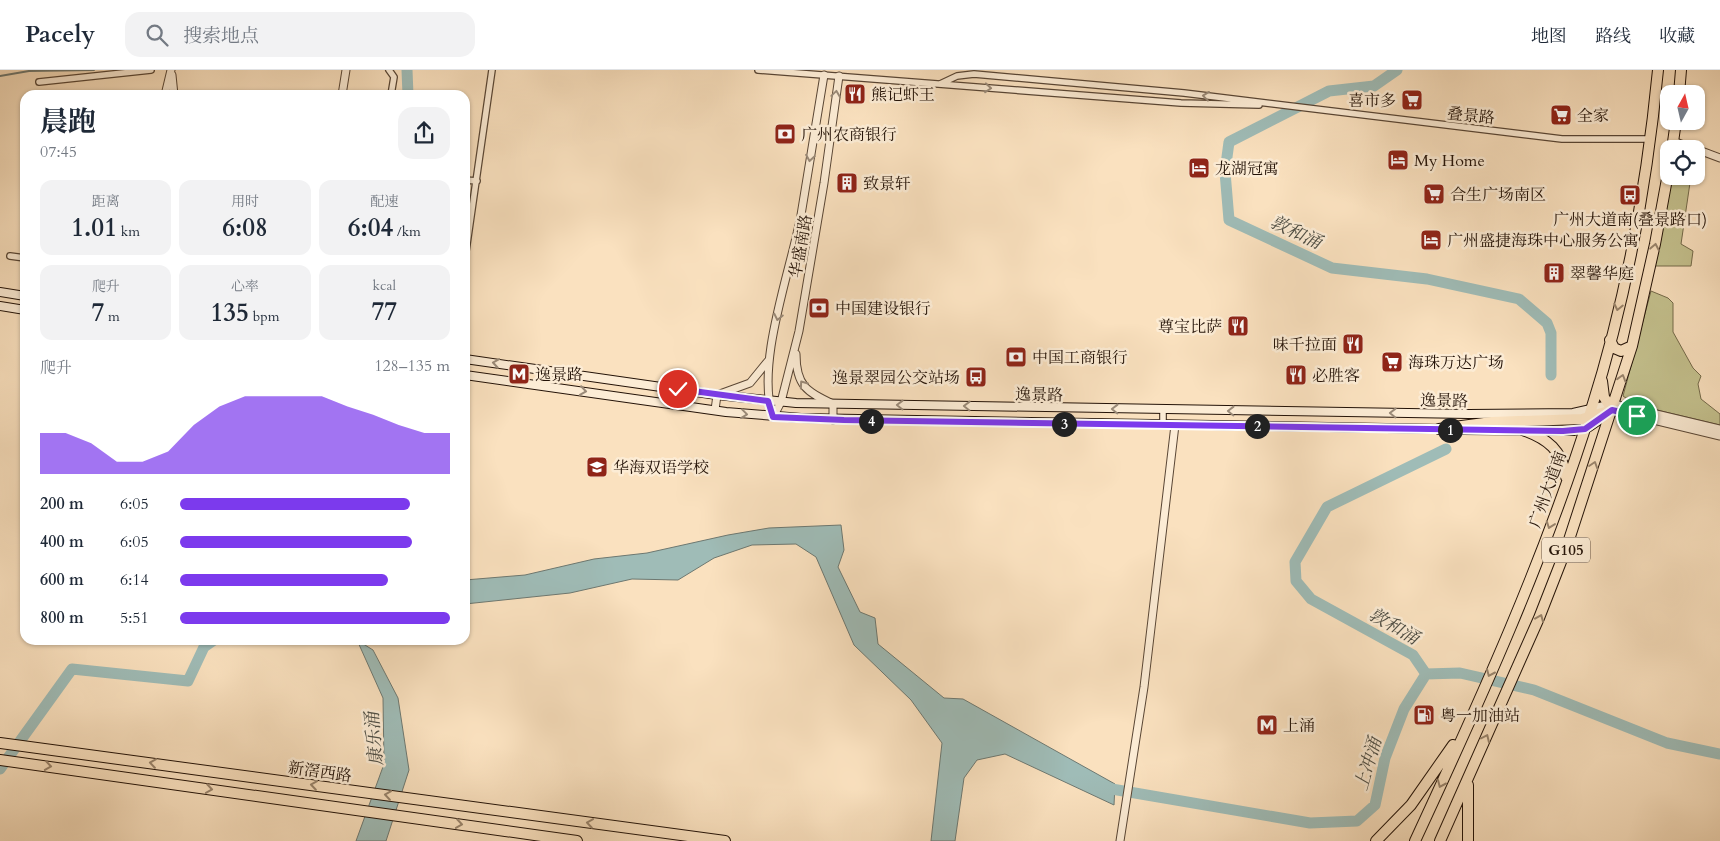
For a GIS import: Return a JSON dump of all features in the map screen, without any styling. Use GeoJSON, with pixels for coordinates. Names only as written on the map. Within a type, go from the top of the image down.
{"type":"FeatureCollection","features":[{"type":"Feature","properties":{"kind":"highway","name":"广州大道南"},"geometry":{"type":"LineString","coordinates":[[1415,841],[1529,582],[1585,429],[1594,416],[1601,376],[1638,215],[1651,139],[1658,70]]}},
{"type":"Feature","properties":{"kind":"highway"},"geometry":{"type":"LineString","coordinates":[[1680,85],[1681,70]]}},
{"type":"Feature","properties":{"kind":"highway","name":"G105"},"geometry":{"type":"LineString","coordinates":[[1440,841],[1558,573],[1632,346],[1656,244],[1666,185]]}},
{"type":"Feature","properties":{"kind":"highway"},"geometry":{"type":"LineString","coordinates":[[1610,340],[1614,348],[1621,351],[1632,346]]}},
{"type":"Feature","properties":{"kind":"highway"},"geometry":{"type":"LineString","coordinates":[[1439,429],[1480,423],[1522,425],[1594,416],[1612,406],[1603,392],[1601,376]]}},
{"type":"Feature","properties":{"kind":"highway"},"geometry":{"type":"LineString","coordinates":[[1594,416],[1604,436]]}},
{"type":"Feature","properties":{"kind":"highway"},"geometry":{"type":"LineString","coordinates":[[1522,425],[1555,447],[1565,466],[1567,479]]}},
{"type":"Feature","properties":{"kind":"highway"},"geometry":{"type":"LineString","coordinates":[[1376,841],[1411,805],[1467,723]]}},
{"type":"Feature","properties":{"kind":"highway","name":"新滘西路"},"geometry":{"type":"LineString","coordinates":[[0,743],[725,841]]}},
{"type":"Feature","properties":{"kind":"highway","name":"新滘西路"},"geometry":{"type":"LineString","coordinates":[[0,760],[577,841]]}},
{"type":"Feature","properties":{"kind":"highway"},"geometry":{"type":"LineString","coordinates":[[1468,780],[1468,841]]}},
{"type":"Feature","properties":{"kind":"main road"},"geometry":{"type":"LineString","coordinates":[[0,292],[20,295]]}},
{"type":"Feature","properties":{"kind":"main road"},"geometry":{"type":"LineString","coordinates":[[0,306],[20,309]]}},
{"type":"Feature","properties":{"kind":"main road","name":"逸景路"},"geometry":{"type":"LineString","coordinates":[[470,360],[717,395],[781,402],[1594,416]]}},
{"type":"Feature","properties":{"kind":"main road","name":"逸景路"},"geometry":{"type":"LineString","coordinates":[[470,376],[715,410],[773,417],[833,420],[1467,430],[1505,430],[1522,425],[1569,431],[1585,429]]}},
{"type":"Feature","properties":{"kind":"street"},"geometry":{"type":"LineString","coordinates":[[39,82],[151,70]]}},
{"type":"Feature","properties":{"kind":"street"},"geometry":{"type":"LineString","coordinates":[[166,90],[171,70]]}},
{"type":"Feature","properties":{"kind":"street"},"geometry":{"type":"LineString","coordinates":[[171,70],[173,90]]}},
{"type":"Feature","properties":{"kind":"street"},"geometry":{"type":"LineString","coordinates":[[343,90],[346,70]]}},
{"type":"Feature","properties":{"kind":"street"},"geometry":{"type":"LineString","coordinates":[[389,70],[394,77],[392,90]]}},
{"type":"Feature","properties":{"kind":"street"},"geometry":{"type":"LineString","coordinates":[[470,226],[492,70]]}},
{"type":"Feature","properties":{"kind":"street","name":"叠景路"},"geometry":{"type":"LineString","coordinates":[[758,70],[824,75],[838,73],[940,84],[1200,104],[1289,106]]}},
{"type":"Feature","properties":{"kind":"street","name":"华盛南路"},"geometry":{"type":"LineString","coordinates":[[773,417],[781,402],[796,349],[821,203],[838,73]]}},
{"type":"Feature","properties":{"kind":"street","name":"叠景路"},"geometry":{"type":"LineString","coordinates":[[940,84],[957,76],[974,74],[1184,93],[1327,109],[1434,125],[1562,139],[1651,139]]}},
{"type":"Feature","properties":{"kind":"street"},"geometry":{"type":"LineString","coordinates":[[773,417],[768,401],[770,359],[801,216],[824,75]]}},
{"type":"Feature","properties":{"kind":"street"},"geometry":{"type":"LineString","coordinates":[[1705,153],[1720,158]]}},
{"type":"Feature","properties":{"kind":"street"},"geometry":{"type":"LineString","coordinates":[[470,180],[477,181]]}},
{"type":"Feature","properties":{"kind":"street"},"geometry":{"type":"LineString","coordinates":[[10,256],[20,257]]}},
{"type":"Feature","properties":{"kind":"street"},"geometry":{"type":"LineString","coordinates":[[796,349],[797,373],[805,388],[833,404],[833,420]]}},
{"type":"Feature","properties":{"kind":"street"},"geometry":{"type":"LineString","coordinates":[[715,410],[717,395],[750,383],[770,359]]}},
{"type":"Feature","properties":{"kind":"street"},"geometry":{"type":"LineString","coordinates":[[1612,406],[1720,429]]}},
{"type":"Feature","properties":{"kind":"street"},"geometry":{"type":"LineString","coordinates":[[1612,406],[1720,436]]}},
{"type":"Feature","properties":{"kind":"street"},"geometry":{"type":"LineString","coordinates":[[1163,410],[1163,425]]}},
{"type":"Feature","properties":{"kind":"street"},"geometry":{"type":"LineString","coordinates":[[1120,841],[1144,686],[1175,425]]}},
{"type":"Feature","properties":{"kind":"shaded area"},"geometry":{"type":"Polygon","coordinates":[[[1668,185],[1690,185],[1681,244],[1693,251],[1691,266],[1654,266],[1668,185]]]}},
{"type":"Feature","properties":{"kind":"shaded area"},"geometry":{"type":"Polygon","coordinates":[[[1651,291],[1668,298],[1673,303],[1673,332],[1693,368],[1701,376],[1698,384],[1701,399],[1720,414],[1720,425],[1636,405],[1623,396],[1651,291]]]}},
{"type":"Feature","properties":{"kind":"water"},"geometry":{"type":"Polygon","coordinates":[[[841,525],[844,550],[838,567],[860,612],[875,618],[878,644],[944,698],[963,699],[1115,784],[1114,805],[1005,754],[977,760],[964,778],[955,841],[931,841],[942,743],[911,700],[854,645],[816,557],[796,544],[752,545],[714,558],[678,580],[632,579],[570,593],[470,603],[470,580],[525,575],[594,559],[647,553],[769,528],[841,525]]]}},
{"type":"Feature","properties":{"kind":"water"},"geometry":{"type":"Polygon","coordinates":[[[359,645],[365,645],[373,650],[398,698],[409,770],[386,841],[356,841],[384,764],[383,698],[359,645]]]}},
{"type":"Feature","properties":{"kind":"waterway"},"geometry":{"type":"LineString","coordinates":[[0,76],[29,71],[94,70]]}},
{"type":"Feature","properties":{"kind":"waterway"},"geometry":{"type":"LineString","coordinates":[[407,70],[408,90]]}},
{"type":"Feature","properties":{"kind":"waterway","name":"敦和涌"},"geometry":{"type":"LineString","coordinates":[[1397,70],[1374,86],[1329,91],[1229,142],[1225,172],[1229,220],[1332,268],[1427,279],[1519,299],[1547,323],[1551,333],[1551,375]]}},
{"type":"Feature","properties":{"kind":"waterway","name":"敦和涌"},"geometry":{"type":"LineString","coordinates":[[1426,674],[1413,655],[1311,599],[1296,581],[1295,562],[1327,507],[1446,449]]}},
{"type":"Feature","properties":{"kind":"waterway"},"geometry":{"type":"LineString","coordinates":[[0,769],[72,669],[188,681],[204,647],[207,645]]}},
{"type":"Feature","properties":{"kind":"waterway","name":"上冲涌"},"geometry":{"type":"LineString","coordinates":[[1100,787],[1310,823],[1357,821],[1375,805],[1385,758],[1404,709],[1426,674],[1460,673],[1534,690],[1667,743],[1720,754]]}},
{"type":"Feature","properties":{"kind":"place","name":"熊记虾王"},"geometry":{"type":"Point","coordinates":[855,94]}},
{"type":"Feature","properties":{"kind":"place","name":"喜市多"},"geometry":{"type":"Point","coordinates":[1412,100]}},
{"type":"Feature","properties":{"kind":"place","name":"全家"},"geometry":{"type":"Point","coordinates":[1561,115]}},
{"type":"Feature","properties":{"kind":"place","name":"广州农商银行"},"geometry":{"type":"Point","coordinates":[785,134]}},
{"type":"Feature","properties":{"kind":"place","name":"My Home"},"geometry":{"type":"Point","coordinates":[1398,160]}},
{"type":"Feature","properties":{"kind":"place","name":"龙湖冠寓"},"geometry":{"type":"Point","coordinates":[1199,168]}},
{"type":"Feature","properties":{"kind":"place","name":"致景轩"},"geometry":{"type":"Point","coordinates":[847,183]}},
{"type":"Feature","properties":{"kind":"place","name":"合生广场南区"},"geometry":{"type":"Point","coordinates":[1434,194]}},
{"type":"Feature","properties":{"kind":"place","name":"广州大道南(叠景路口)"},"geometry":{"type":"Point","coordinates":[1630,195]}},
{"type":"Feature","properties":{"kind":"place","name":"广州盛捷海珠中心服务公寓"},"geometry":{"type":"Point","coordinates":[1431,240]}},
{"type":"Feature","properties":{"kind":"place","name":"翠馨华庭"},"geometry":{"type":"Point","coordinates":[1554,273]}},
{"type":"Feature","properties":{"kind":"place","name":"中国建设银行"},"geometry":{"type":"Point","coordinates":[819,308]}},
{"type":"Feature","properties":{"kind":"place","name":"尊宝比萨"},"geometry":{"type":"Point","coordinates":[1238,326]}},
{"type":"Feature","properties":{"kind":"place","name":"味千拉面"},"geometry":{"type":"Point","coordinates":[1353,344]}},
{"type":"Feature","properties":{"kind":"place","name":"中国工商银行"},"geometry":{"type":"Point","coordinates":[1016,357]}},
{"type":"Feature","properties":{"kind":"place","name":"海珠万达广场"},"geometry":{"type":"Point","coordinates":[1392,362]}},
{"type":"Feature","properties":{"kind":"place","name":"逸景路"},"geometry":{"type":"Point","coordinates":[519,374]}},
{"type":"Feature","properties":{"kind":"place","name":"必胜客"},"geometry":{"type":"Point","coordinates":[1296,375]}},
{"type":"Feature","properties":{"kind":"place","name":"逸景翠园公交站场"},"geometry":{"type":"Point","coordinates":[976,377]}},
{"type":"Feature","properties":{"kind":"place","name":"华海双语学校"},"geometry":{"type":"Point","coordinates":[597,467]}},
{"type":"Feature","properties":{"kind":"place","name":"粤一加油站"},"geometry":{"type":"Point","coordinates":[1424,715]}},
{"type":"Feature","properties":{"kind":"place","name":"上涌"},"geometry":{"type":"Point","coordinates":[1267,725]}},
{"type":"Feature","properties":{"kind":"route"},"geometry":{"type":"LineString","coordinates":[[678,389],[768,401],[773,417],[898,422],[1574,431],[1585,429],[1612,410],[1637,416]]}},
{"type":"Feature","properties":{"kind":"water label","name":"康乐涌"},"geometry":{"type":"Point","coordinates":[374,739]}}]}
